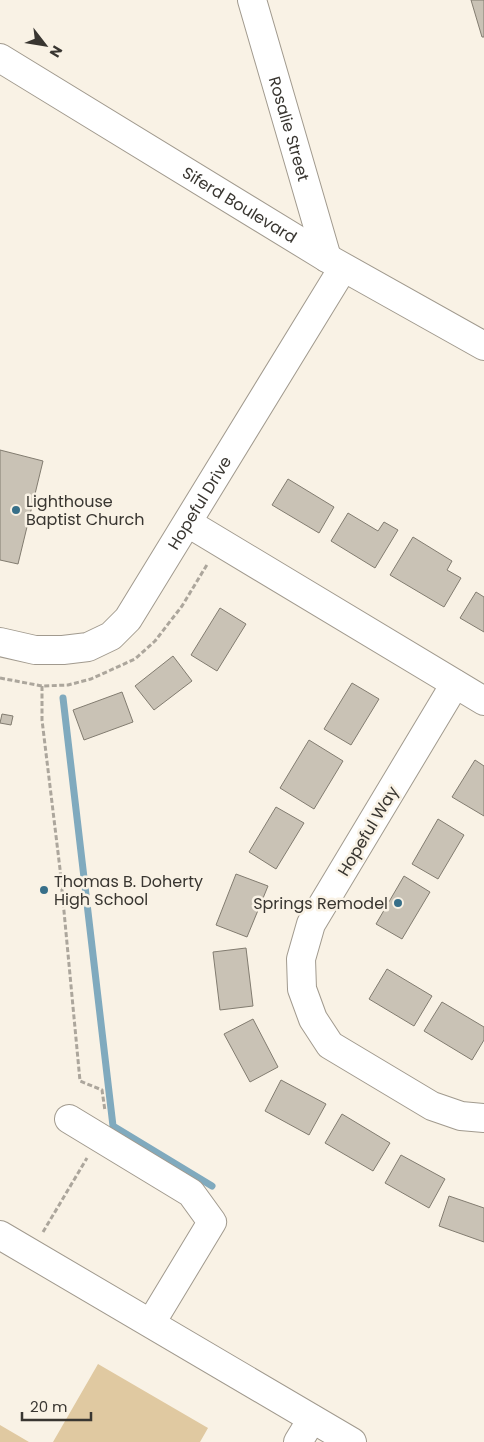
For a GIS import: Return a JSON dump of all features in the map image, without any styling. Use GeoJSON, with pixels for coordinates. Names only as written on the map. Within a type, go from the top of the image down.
{"type":"FeatureCollection","features":[{"type":"Feature","properties":{"kind":"street","name":"Rosalie Street"},"geometry":{"type":"LineString","coordinates":[[252,0],[335,263]]}},
{"type":"Feature","properties":{"kind":"street","name":"Siferd Boulevard"},"geometry":{"type":"LineString","coordinates":[[0,58],[211,189],[335,263],[484,346]]}},
{"type":"Feature","properties":{"kind":"street","name":"Hopeful Drive"},"geometry":{"type":"LineString","coordinates":[[0,642],[36,650],[63,650],[88,647],[111,636],[128,619],[188,523],[335,263]]}},
{"type":"Feature","properties":{"kind":"street"},"geometry":{"type":"LineString","coordinates":[[188,523],[484,701]]}},
{"type":"Feature","properties":{"kind":"street","name":"Hopeful Way"},"geometry":{"type":"LineString","coordinates":[[455,684],[311,924],[301,959],[302,990],[313,1019],[330,1045],[432,1106],[461,1116],[484,1118]]}},
{"type":"Feature","properties":{"kind":"street"},"geometry":{"type":"LineString","coordinates":[[69,1119],[191,1193],[212,1222],[151,1323]]}},
{"type":"Feature","properties":{"kind":"street"},"geometry":{"type":"LineString","coordinates":[[0,1235],[352,1442]]}},
{"type":"Feature","properties":{"kind":"street"},"geometry":{"type":"LineString","coordinates":[[298,1442],[312,1418]]}},
{"type":"Feature","properties":{"kind":"path"},"geometry":{"type":"LineString","coordinates":[[0,678],[42,686],[42,720],[60,868],[80,1081],[102,1090],[107,1126],[30,1253]]}},
{"type":"Feature","properties":{"kind":"shaded area"},"geometry":{"type":"Polygon","coordinates":[[[98,1364],[208,1428],[200,1442],[53,1442],[98,1364]]]}},
{"type":"Feature","properties":{"kind":"shaded area"},"geometry":{"type":"Polygon","coordinates":[[[0,1425],[29,1442],[0,1442],[0,1425]]]}},
{"type":"Feature","properties":{"kind":"building"},"geometry":{"type":"Polygon","coordinates":[[[471,0],[484,0],[484,37],[482,37],[471,0]]]}},
{"type":"Feature","properties":{"kind":"building","name":"Lighthouse Baptist Church"},"geometry":{"type":"Polygon","coordinates":[[[0,450],[43,461],[18,564],[0,560],[0,450]]]}},
{"type":"Feature","properties":{"kind":"building"},"geometry":{"type":"Polygon","coordinates":[[[288,479],[334,507],[319,533],[272,505],[288,479]]]}},
{"type":"Feature","properties":{"kind":"building"},"geometry":{"type":"Polygon","coordinates":[[[348,513],[378,531],[384,522],[398,530],[375,568],[331,541],[348,513]]]}},
{"type":"Feature","properties":{"kind":"building"},"geometry":{"type":"Polygon","coordinates":[[[413,537],[452,561],[447,570],[461,578],[444,607],[390,575],[413,537]]]}},
{"type":"Feature","properties":{"kind":"building"},"geometry":{"type":"Polygon","coordinates":[[[476,592],[484,597],[484,632],[460,618],[476,592]]]}},
{"type":"Feature","properties":{"kind":"building"},"geometry":{"type":"Polygon","coordinates":[[[220,608],[246,624],[217,671],[191,655],[220,608]]]}},
{"type":"Feature","properties":{"kind":"building"},"geometry":{"type":"Polygon","coordinates":[[[173,656],[192,681],[154,710],[135,686],[173,656]]]}},
{"type":"Feature","properties":{"kind":"building"},"geometry":{"type":"Polygon","coordinates":[[[352,683],[379,699],[351,745],[324,729],[352,683]]]}},
{"type":"Feature","properties":{"kind":"building"},"geometry":{"type":"Polygon","coordinates":[[[122,692],[133,722],[84,740],[73,710],[122,692]]]}},
{"type":"Feature","properties":{"kind":"building"},"geometry":{"type":"Polygon","coordinates":[[[2,714],[13,716],[11,725],[0,723],[2,714]]]}},
{"type":"Feature","properties":{"kind":"building"},"geometry":{"type":"Polygon","coordinates":[[[309,740],[343,761],[314,809],[280,788],[309,740]]]}},
{"type":"Feature","properties":{"kind":"building"},"geometry":{"type":"Polygon","coordinates":[[[475,760],[484,766],[484,816],[452,797],[475,760]]]}},
{"type":"Feature","properties":{"kind":"building"},"geometry":{"type":"Polygon","coordinates":[[[276,807],[304,823],[276,869],[249,852],[276,807]]]}},
{"type":"Feature","properties":{"kind":"building"},"geometry":{"type":"Polygon","coordinates":[[[438,819],[464,835],[438,879],[412,864],[438,819]]]}},
{"type":"Feature","properties":{"kind":"building"},"geometry":{"type":"Polygon","coordinates":[[[236,874],[268,886],[247,937],[216,925],[236,874]]]}},
{"type":"Feature","properties":{"kind":"building"},"geometry":{"type":"Polygon","coordinates":[[[404,876],[430,892],[402,939],[376,924],[404,876]]]}},
{"type":"Feature","properties":{"kind":"building"},"geometry":{"type":"Polygon","coordinates":[[[246,948],[253,1006],[220,1010],[213,952],[246,948]]]}},
{"type":"Feature","properties":{"kind":"building"},"geometry":{"type":"Polygon","coordinates":[[[387,969],[432,996],[414,1026],[369,999],[387,969]]]}},
{"type":"Feature","properties":{"kind":"building"},"geometry":{"type":"Polygon","coordinates":[[[442,1002],[484,1027],[484,1040],[472,1060],[424,1031],[442,1002]]]}},
{"type":"Feature","properties":{"kind":"building"},"geometry":{"type":"Polygon","coordinates":[[[253,1019],[278,1067],[250,1082],[224,1034],[253,1019]]]}},
{"type":"Feature","properties":{"kind":"building"},"geometry":{"type":"Polygon","coordinates":[[[281,1080],[326,1104],[309,1135],[265,1111],[281,1080]]]}},
{"type":"Feature","properties":{"kind":"building"},"geometry":{"type":"Polygon","coordinates":[[[342,1114],[390,1143],[373,1171],[325,1143],[342,1114]]]}},
{"type":"Feature","properties":{"kind":"building"},"geometry":{"type":"Polygon","coordinates":[[[401,1155],[445,1179],[429,1208],[385,1183],[401,1155]]]}},
{"type":"Feature","properties":{"kind":"building"},"geometry":{"type":"Polygon","coordinates":[[[449,1196],[484,1208],[484,1242],[439,1226],[449,1196]]]}},
{"type":"Feature","properties":{"kind":"waterway"},"geometry":{"type":"LineString","coordinates":[[63,698],[113,1126],[212,1186]]}},
{"type":"Feature","properties":{"kind":"place","name":"Lighthouse Baptist Church"},"geometry":{"type":"Point","coordinates":[16,510]}},
{"type":"Feature","properties":{"kind":"place","name":"Thomas B. Doherty High School"},"geometry":{"type":"Point","coordinates":[44,890]}},
{"type":"Feature","properties":{"kind":"place","name":"Springs Remodel"},"geometry":{"type":"Point","coordinates":[398,903]}}]}
